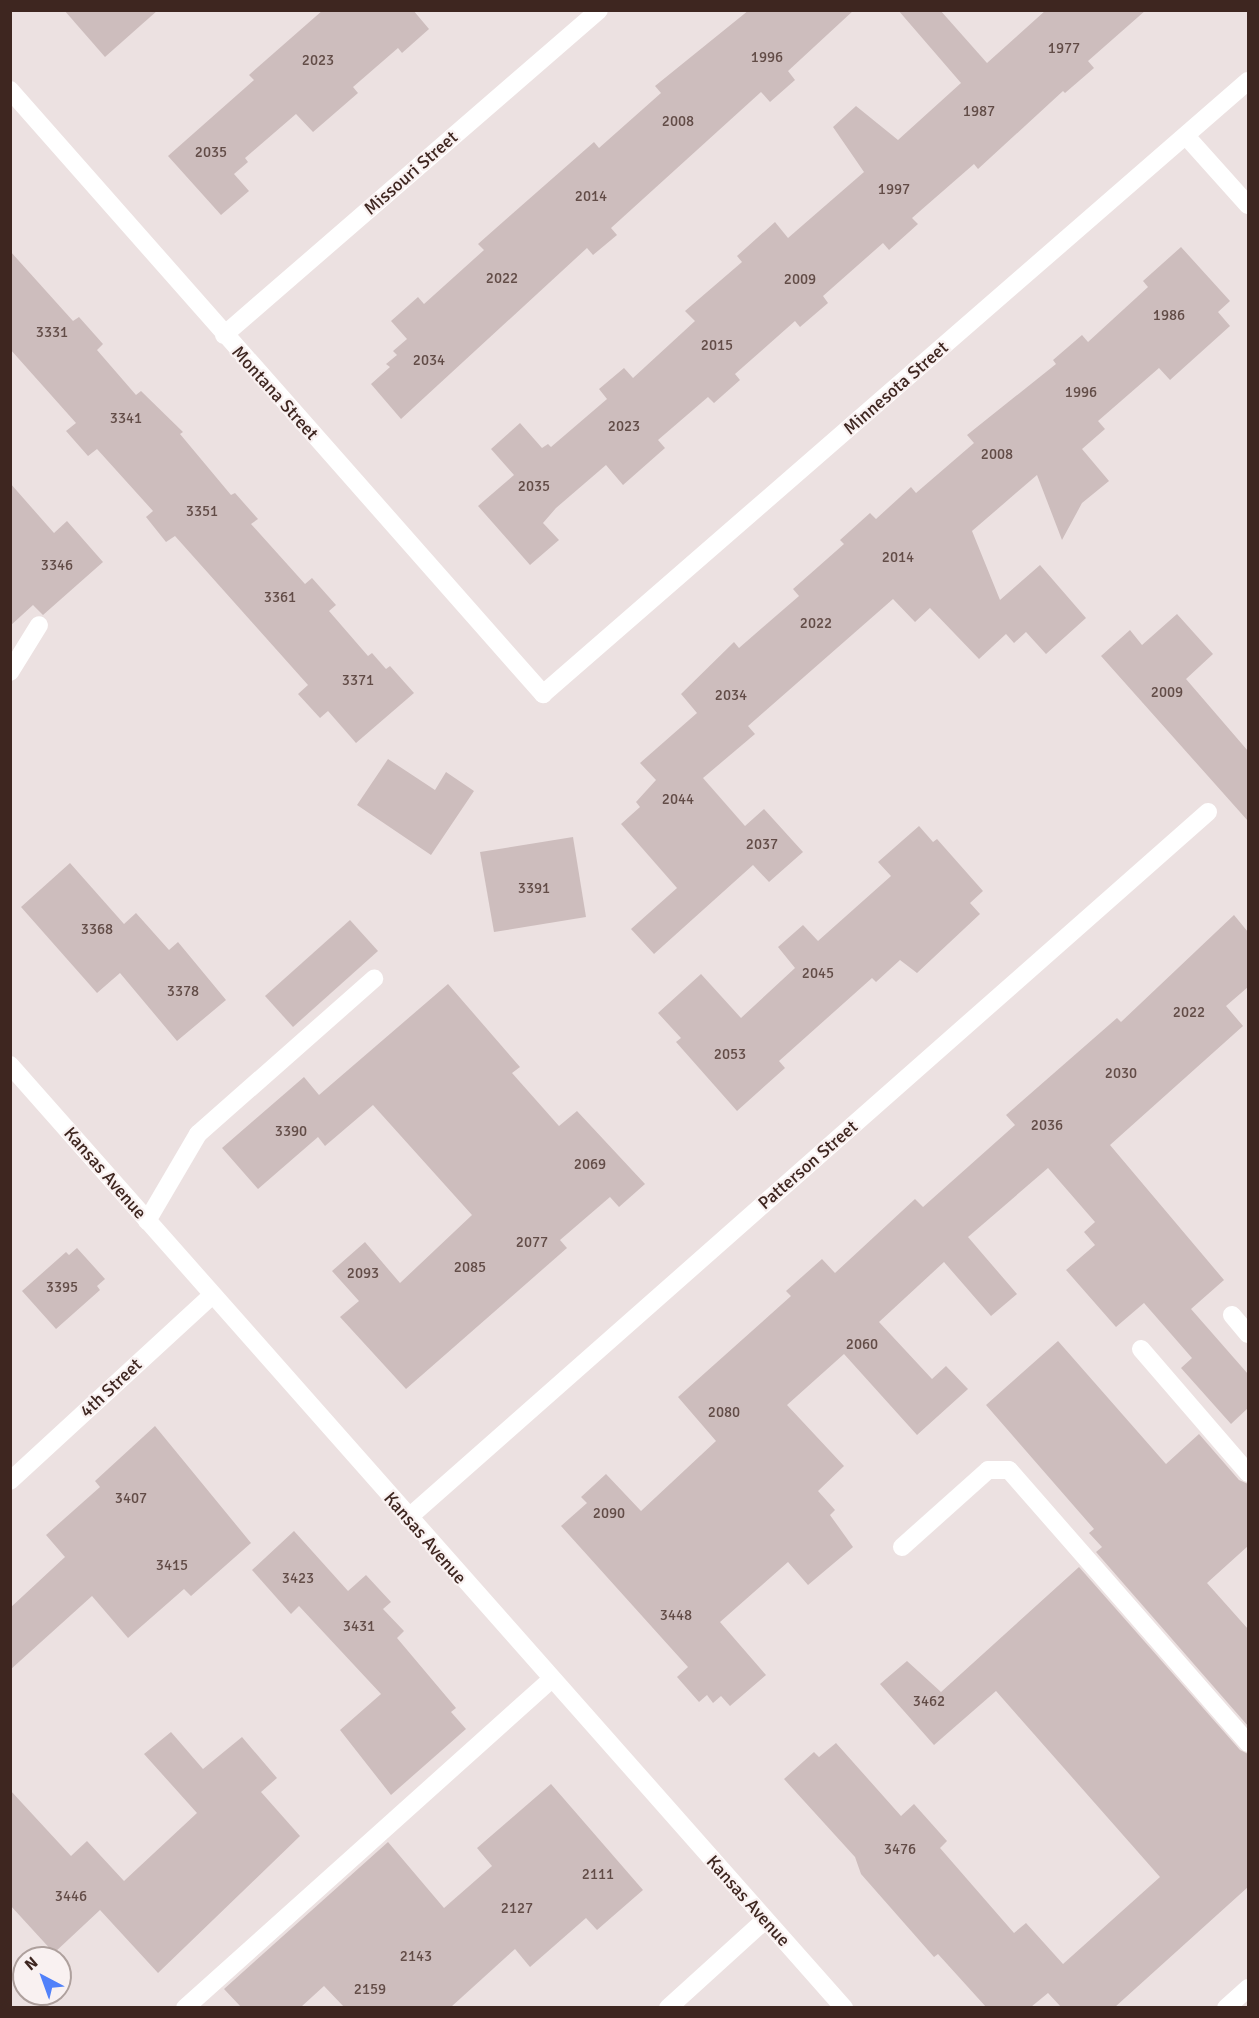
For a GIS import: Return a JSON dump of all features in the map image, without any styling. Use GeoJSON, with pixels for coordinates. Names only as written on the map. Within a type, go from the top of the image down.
{"type":"FeatureCollection","features":[{"type":"Feature","properties":{"kind":"street","name":"Missouri Street"},"geometry":{"type":"LineString","coordinates":[[224,335],[599,10]]}},
{"type":"Feature","properties":{"kind":"street","name":"Minnesota Street"},"geometry":{"type":"LineString","coordinates":[[543,694],[1248,81]]}},
{"type":"Feature","properties":{"kind":"street","name":"Montana Street"},"geometry":{"type":"LineString","coordinates":[[10,90],[543,694]]}},
{"type":"Feature","properties":{"kind":"street"},"geometry":{"type":"LineString","coordinates":[[1186,136],[1248,205]]}},
{"type":"Feature","properties":{"kind":"street"},"geometry":{"type":"LineString","coordinates":[[10,672],[39,625]]}},
{"type":"Feature","properties":{"kind":"street","name":"Patterson Street"},"geometry":{"type":"LineString","coordinates":[[408,1518],[1208,812]]}},
{"type":"Feature","properties":{"kind":"street"},"geometry":{"type":"LineString","coordinates":[[147,1221],[198,1134],[374,979]]}},
{"type":"Feature","properties":{"kind":"street","name":"Kansas Avenue"},"geometry":{"type":"LineString","coordinates":[[10,1065],[551,1680],[844,2007]]}},
{"type":"Feature","properties":{"kind":"street","name":"4th Street"},"geometry":{"type":"LineString","coordinates":[[10,1481],[212,1295]]}},
{"type":"Feature","properties":{"kind":"street"},"geometry":{"type":"LineString","coordinates":[[1232,1315],[1248,1334]]}},
{"type":"Feature","properties":{"kind":"street"},"geometry":{"type":"LineString","coordinates":[[1141,1349],[1248,1473]]}},
{"type":"Feature","properties":{"kind":"street"},"geometry":{"type":"LineString","coordinates":[[902,1547],[988,1470],[1009,1470],[1248,1743]]}},
{"type":"Feature","properties":{"kind":"street"},"geometry":{"type":"LineString","coordinates":[[185,2007],[551,1680]]}},
{"type":"Feature","properties":{"kind":"street"},"geometry":{"type":"LineString","coordinates":[[668,2007],[765,1920]]}},
{"type":"Feature","properties":{"kind":"street"},"geometry":{"type":"LineString","coordinates":[[1226,2007],[1248,1988]]}},
{"type":"Feature","properties":{"kind":"building"},"geometry":{"type":"Polygon","coordinates":[[[64,10],[158,10],[105,57],[64,10]]]}},
{"type":"Feature","properties":{"kind":"building"},"geometry":{"type":"Polygon","coordinates":[[[323,10],[413,10],[429,29],[402,53],[398,48],[353,87],[358,93],[313,132],[296,114],[245,158],[248,162],[234,174],[249,191],[221,215],[168,156],[254,80],[249,75],[323,10]]]}},
{"type":"Feature","properties":{"kind":"building"},"geometry":{"type":"Polygon","coordinates":[[[749,10],[854,10],[788,71],[795,80],[770,102],[761,92],[611,228],[617,235],[593,255],[587,248],[401,419],[371,384],[390,367],[386,364],[397,355],[393,351],[407,339],[391,321],[418,297],[424,304],[484,250],[478,244],[594,142],[599,148],[661,93],[655,86],[749,10]]]}},
{"type":"Feature","properties":{"kind":"building"},"geometry":{"type":"Polygon","coordinates":[[[898,10],[940,10],[987,63],[1046,10],[1146,10],[1088,61],[1094,68],[1065,93],[1063,91],[978,169],[974,164],[912,218],[918,224],[889,250],[883,243],[823,296],[828,303],[800,327],[795,321],[735,374],[740,380],[714,403],[708,397],[658,440],[665,448],[623,485],[606,465],[556,508],[543,523],[559,540],[530,565],[478,506],[514,475],[491,449],[520,423],[542,448],[548,444],[551,447],[607,399],[599,389],[624,368],[633,378],[695,321],[685,311],[742,262],[737,256],[775,222],[788,238],[864,172],[833,127],[856,106],[898,140],[961,83],[898,10]]]}},
{"type":"Feature","properties":{"kind":"building"},"geometry":{"type":"Polygon","coordinates":[[[1181,247],[1230,301],[1218,312],[1230,326],[1170,380],[1159,368],[1098,421],[1105,429],[1082,449],[1109,481],[1082,503],[1062,540],[1037,475],[972,531],[1000,600],[1040,565],[1086,618],[1046,654],[1026,632],[1014,643],[1006,634],[979,659],[930,608],[915,622],[893,599],[748,726],[755,734],[703,778],[745,826],[764,809],[803,852],[769,882],[753,865],[654,954],[631,929],[677,888],[621,824],[640,807],[636,802],[656,780],[640,763],[697,713],[681,694],[734,642],[739,648],[799,596],[793,589],[844,544],[840,540],[870,513],[876,519],[911,487],[916,493],[974,443],[967,435],[1056,364],[1053,360],[1082,335],[1088,342],[1148,287],[1143,281],[1181,247]]]}},
{"type":"Feature","properties":{"kind":"building"},"geometry":{"type":"Polygon","coordinates":[[[10,251],[73,321],[79,317],[103,344],[97,350],[136,395],[141,391],[183,432],[180,434],[231,495],[235,493],[258,519],[251,524],[305,584],[312,578],[336,605],[329,611],[368,656],[372,653],[386,669],[390,666],[414,693],[356,743],[328,711],[320,718],[298,694],[308,685],[175,536],[166,542],[146,517],[153,511],[97,449],[88,456],[66,431],[76,423],[10,349],[10,251]]]}},
{"type":"Feature","properties":{"kind":"building"},"geometry":{"type":"Polygon","coordinates":[[[10,483],[54,533],[67,521],[103,562],[43,615],[33,605],[10,626],[10,483]]]}},
{"type":"Feature","properties":{"kind":"building"},"geometry":{"type":"Polygon","coordinates":[[[1177,614],[1213,654],[1186,679],[1248,751],[1248,821],[1101,656],[1130,630],[1142,645],[1177,614]]]}},
{"type":"Feature","properties":{"kind":"building"},"geometry":{"type":"Polygon","coordinates":[[[388,759],[435,790],[446,772],[474,791],[431,855],[357,805],[388,759]]]}},
{"type":"Feature","properties":{"kind":"building"},"geometry":{"type":"Polygon","coordinates":[[[919,826],[933,842],[937,839],[983,891],[970,903],[980,914],[917,973],[900,960],[876,982],[872,978],[779,1061],[785,1068],[737,1111],[676,1042],[681,1038],[658,1013],[701,974],[741,1018],[795,968],[778,947],[803,925],[818,941],[891,876],[878,862],[919,826]]]}},
{"type":"Feature","properties":{"kind":"building"},"geometry":{"type":"Polygon","coordinates":[[[573,837],[586,917],[494,932],[480,852],[573,837]]]}},
{"type":"Feature","properties":{"kind":"building"},"geometry":{"type":"Polygon","coordinates":[[[70,863],[124,924],[136,913],[169,950],[178,942],[226,1000],[177,1041],[120,973],[97,993],[21,907],[70,863]]]}},
{"type":"Feature","properties":{"kind":"building"},"geometry":{"type":"Polygon","coordinates":[[[1234,915],[1248,932],[1248,987],[1226,1006],[1243,1026],[1110,1145],[1224,1280],[1191,1309],[1248,1374],[1248,1408],[1231,1424],[1181,1368],[1192,1358],[1144,1303],[1116,1327],[1066,1270],[1095,1245],[1084,1232],[1095,1222],[1048,1168],[968,1237],[1017,1294],[991,1316],[944,1262],[879,1322],[932,1379],[946,1366],[968,1389],[917,1435],[844,1354],[787,1405],[844,1466],[818,1491],[835,1510],[830,1515],[853,1547],[808,1585],[788,1562],[720,1622],[766,1675],[730,1706],[721,1696],[713,1703],[707,1695],[699,1702],[677,1677],[688,1667],[561,1526],[587,1503],[581,1497],[606,1474],[641,1511],[716,1441],[678,1397],[791,1296],[786,1291],[822,1259],[835,1273],[915,1199],[923,1207],[1015,1125],[1006,1115],[1117,1018],[1121,1022],[1234,915]]]}},
{"type":"Feature","properties":{"kind":"building"},"geometry":{"type":"Polygon","coordinates":[[[350,920],[378,951],[293,1027],[265,996],[350,920]]]}},
{"type":"Feature","properties":{"kind":"building"},"geometry":{"type":"Polygon","coordinates":[[[448,984],[520,1067],[512,1073],[559,1126],[577,1111],[645,1184],[619,1207],[610,1197],[560,1240],[567,1248],[406,1389],[340,1317],[359,1301],[332,1271],[365,1242],[400,1283],[472,1215],[373,1105],[325,1146],[318,1137],[258,1189],[222,1148],[304,1077],[319,1095],[448,984]]]}},
{"type":"Feature","properties":{"kind":"building"},"geometry":{"type":"Polygon","coordinates":[[[77,1248],[105,1279],[97,1286],[100,1290],[56,1329],[22,1291],[66,1252],[69,1255],[77,1248]]]}},
{"type":"Feature","properties":{"kind":"building"},"geometry":{"type":"Polygon","coordinates":[[[1058,1341],[1166,1464],[1199,1434],[1239,1480],[1248,1484],[1248,1546],[1207,1583],[1248,1629],[1248,1726],[1096,1552],[1102,1547],[1089,1533],[1094,1529],[986,1405],[1058,1341]]]}},
{"type":"Feature","properties":{"kind":"building"},"geometry":{"type":"Polygon","coordinates":[[[155,1426],[251,1543],[191,1596],[184,1589],[128,1638],[92,1596],[10,1670],[10,1608],[65,1557],[46,1535],[100,1487],[95,1481],[155,1426]]]}},
{"type":"Feature","properties":{"kind":"building"},"geometry":{"type":"Polygon","coordinates":[[[294,1531],[348,1591],[366,1575],[391,1602],[383,1609],[404,1631],[397,1638],[456,1708],[451,1712],[466,1729],[391,1795],[340,1730],[381,1694],[299,1606],[291,1614],[252,1570],[294,1531]]]}},
{"type":"Feature","properties":{"kind":"building"},"geometry":{"type":"Polygon","coordinates":[[[1079,1567],[1240,1750],[1248,1754],[1248,1887],[1115,2007],[1061,2007],[1048,1993],[1031,2007],[986,2007],[938,1954],[934,1957],[861,1874],[855,1857],[784,1779],[814,1752],[819,1757],[836,1743],[901,1816],[914,1804],[947,1841],[940,1848],[1014,1933],[1026,1923],[1063,1964],[1160,1877],[996,1691],[934,1745],[880,1684],[907,1661],[941,1692],[1079,1567]]]}},
{"type":"Feature","properties":{"kind":"building"},"geometry":{"type":"Polygon","coordinates":[[[171,1732],[203,1769],[242,1737],[277,1778],[261,1792],[300,1836],[158,1973],[100,1910],[61,1946],[48,1946],[10,1905],[10,1790],[71,1856],[87,1841],[124,1881],[197,1813],[144,1754],[171,1732]]]}},
{"type":"Feature","properties":{"kind":"building"},"geometry":{"type":"Polygon","coordinates":[[[551,1784],[643,1890],[597,1930],[586,1918],[530,1967],[515,1949],[451,2007],[344,2007],[324,1986],[301,2007],[241,2007],[224,1989],[388,1842],[444,1908],[492,1866],[477,1848],[551,1784]]]}}]}
